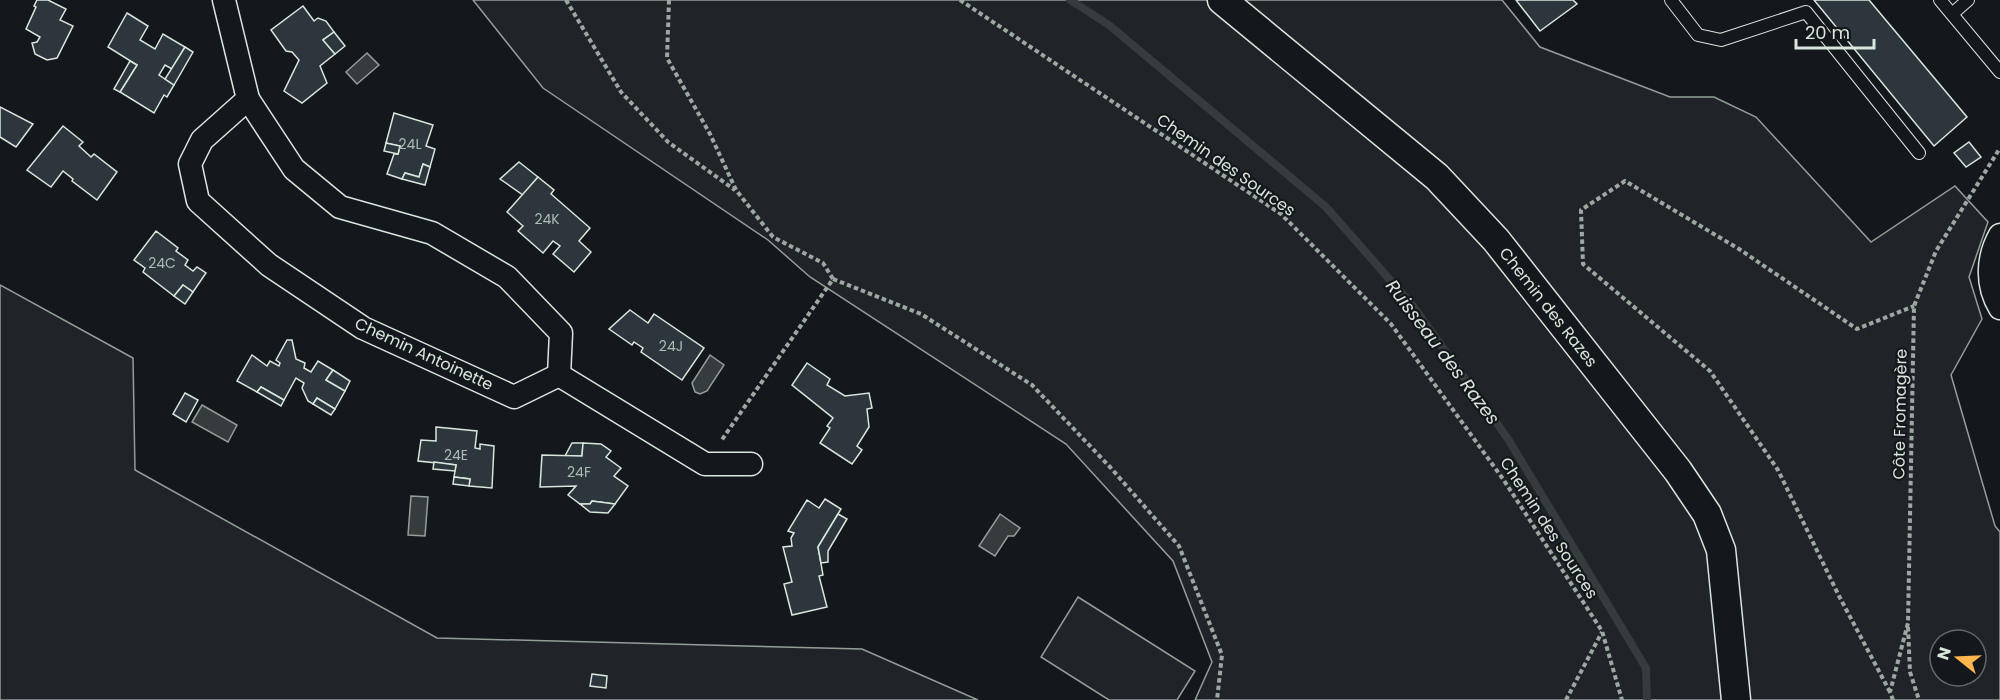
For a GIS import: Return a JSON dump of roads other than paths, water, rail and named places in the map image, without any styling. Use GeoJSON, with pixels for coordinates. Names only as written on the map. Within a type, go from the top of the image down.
{"type":"FeatureCollection","features":[{"type":"Feature","properties":{"kind":"street"},"geometry":{"type":"LineString","coordinates":[[224,0],[248,99],[294,169],[340,207],[432,233],[507,277],[561,333],[560,375],[705,464],[750,464]]}},
{"type":"Feature","properties":{"kind":"street","name":"Chemin des Razes"},"geometry":{"type":"LineString","coordinates":[[1222,0],[1437,177],[1496,240],[1678,471],[1707,514],[1721,550],[1736,700]]}},
{"type":"Feature","properties":{"kind":"street","name":"Chemin Antoinette"},"geometry":{"type":"LineString","coordinates":[[248,99],[202,140],[190,164],[198,201],[269,265],[363,328],[514,397],[560,375]]}},
{"type":"Feature","properties":{"kind":"street"},"geometry":{"type":"LineString","coordinates":[[2000,235],[1988,267],[1994,298],[2000,308]]}},
{"type":"Feature","properties":{"kind":"lane"},"geometry":{"type":"LineString","coordinates":[[1671,0],[1698,35],[1721,40],[1806,12],[1919,153]]}},
{"type":"Feature","properties":{"kind":"lane"},"geometry":{"type":"LineString","coordinates":[[1940,0],[2000,72]]}},
{"type":"Feature","properties":{"kind":"lane"},"geometry":{"type":"LineString","coordinates":[[1952,14],[1968,0]]}},
{"type":"Feature","properties":{"kind":"waterway","name":"Ruisseau des Razes"},"geometry":{"type":"LineString","coordinates":[[1070,0],[1109,25],[1326,207],[1413,306],[1508,439],[1646,668],[1647,700]]}}]}
